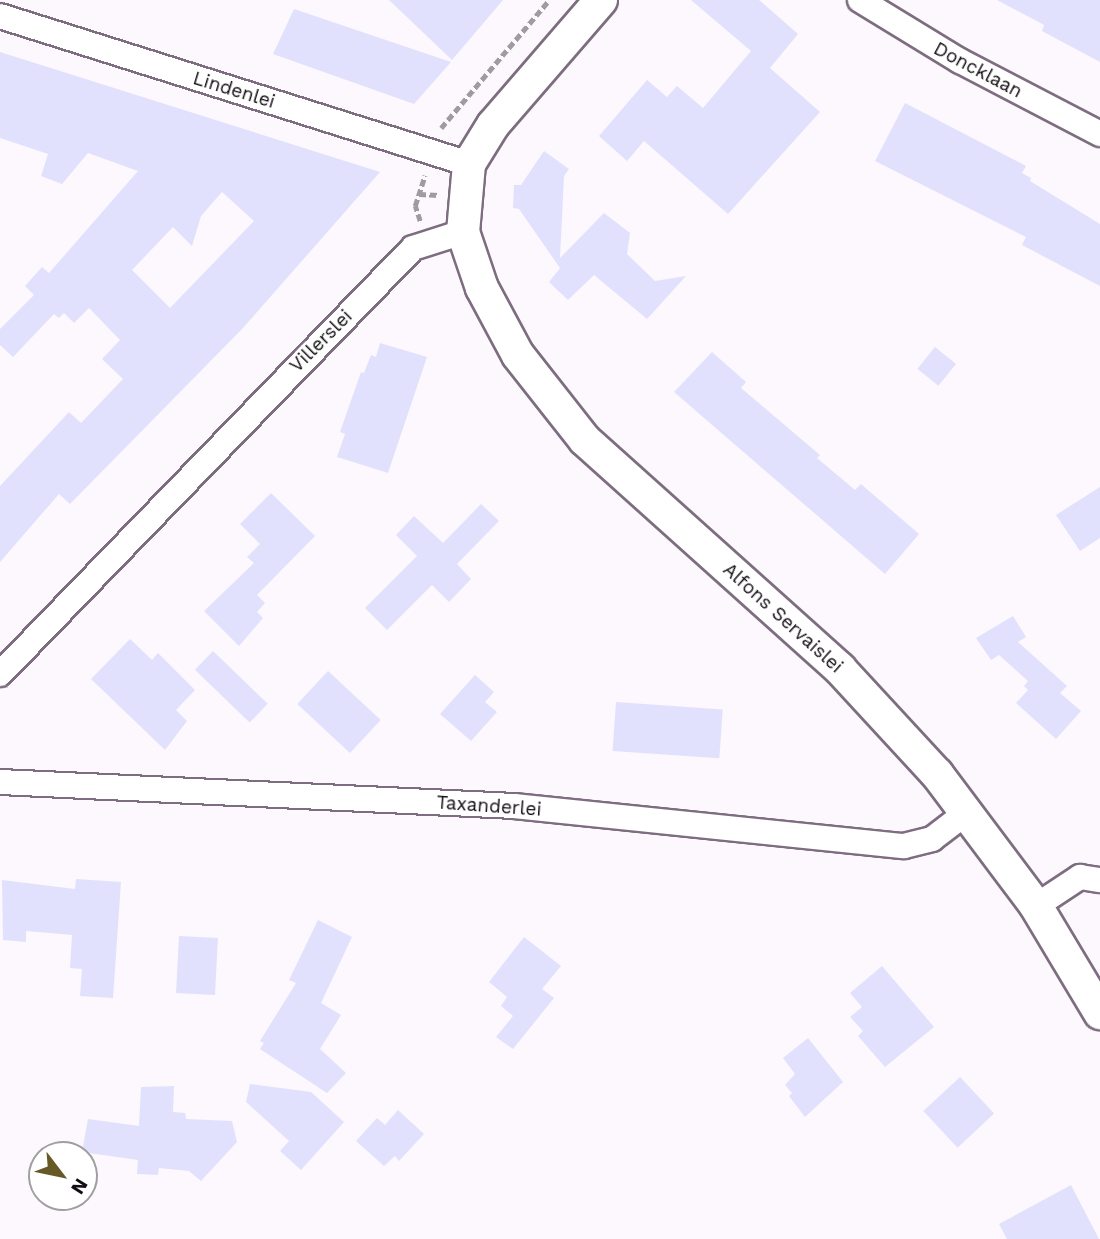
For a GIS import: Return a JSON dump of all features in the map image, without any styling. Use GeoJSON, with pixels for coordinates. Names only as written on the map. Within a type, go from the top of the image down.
{"type":"FeatureCollection","features":[{"type":"Feature","properties":{"kind":"street"},"geometry":{"type":"LineString","coordinates":[[463,232],[469,164],[493,125],[600,0]]}},
{"type":"Feature","properties":{"kind":"street","name":"Doncklaan"},"geometry":{"type":"LineString","coordinates":[[860,0],[960,61],[1100,134]]}},
{"type":"Feature","properties":{"kind":"street","name":"Lindenlei"},"geometry":{"type":"LineString","coordinates":[[0,16],[469,164]]}},
{"type":"Feature","properties":{"kind":"street","name":"Villerslei"},"geometry":{"type":"LineString","coordinates":[[0,674],[413,248],[463,232]]}},
{"type":"Feature","properties":{"kind":"street","name":"Alfons Servaislei"},"geometry":{"type":"LineString","coordinates":[[463,232],[482,288],[518,355],[571,425],[625,479],[840,669],[937,774],[1037,906],[1100,1013]]}},
{"type":"Feature","properties":{"kind":"street","name":"Taxanderlei"},"geometry":{"type":"LineString","coordinates":[[0,782],[514,806],[904,846],[932,839],[966,813]]}},
{"type":"Feature","properties":{"kind":"street"},"geometry":{"type":"LineString","coordinates":[[1037,906],[1080,877],[1100,880]]}},
{"type":"Feature","properties":{"kind":"building"},"geometry":{"type":"Polygon","coordinates":[[[389,0],[503,0],[452,60],[389,0]]]}},
{"type":"Feature","properties":{"kind":"building"},"geometry":{"type":"Polygon","coordinates":[[[691,0],[759,0],[798,34],[770,68],[820,112],[728,214],[644,141],[627,161],[599,136],[647,80],[667,97],[677,86],[703,108],[751,51],[691,0]]]}},
{"type":"Feature","properties":{"kind":"building"},"geometry":{"type":"Polygon","coordinates":[[[997,0],[1100,0],[1100,62],[1042,31],[1044,25],[997,0]]]}},
{"type":"Feature","properties":{"kind":"building"},"geometry":{"type":"Polygon","coordinates":[[[294,9],[451,62],[414,104],[273,54],[294,9]]]}},
{"type":"Feature","properties":{"kind":"building"},"geometry":{"type":"Polygon","coordinates":[[[0,52],[380,172],[243,328],[70,504],[59,494],[0,562],[0,486],[69,412],[81,423],[123,379],[102,359],[120,340],[89,308],[74,323],[64,313],[59,318],[54,314],[13,357],[0,345],[0,329],[34,295],[25,286],[42,267],[49,273],[138,171],[88,153],[62,184],[41,176],[48,154],[0,138],[0,52]],[[222,192],[201,216],[192,246],[173,227],[132,270],[170,308],[254,221],[222,192]]]}},
{"type":"Feature","properties":{"kind":"building"},"geometry":{"type":"Polygon","coordinates":[[[905,103],[1026,166],[1022,173],[1031,178],[1030,181],[1100,224],[1100,286],[1022,245],[1026,237],[875,161],[905,103]]]}},
{"type":"Feature","properties":{"kind":"building"},"geometry":{"type":"Polygon","coordinates":[[[544,151],[569,169],[564,176],[560,258],[604,213],[630,233],[627,254],[655,281],[686,276],[647,319],[594,275],[568,300],[549,282],[560,268],[519,209],[513,208],[514,185],[521,185],[544,151]]]}},
{"type":"Feature","properties":{"kind":"building"},"geometry":{"type":"Polygon","coordinates":[[[380,343],[427,357],[388,473],[337,457],[345,434],[340,432],[361,372],[364,373],[371,355],[376,357],[380,343]]]}},
{"type":"Feature","properties":{"kind":"building"},"geometry":{"type":"Polygon","coordinates":[[[935,347],[956,364],[938,386],[917,369],[935,347]]]}},
{"type":"Feature","properties":{"kind":"building"},"geometry":{"type":"Polygon","coordinates":[[[712,352],[746,382],[741,388],[820,455],[817,458],[855,490],[861,484],[919,534],[885,574],[674,392],[712,352]]]}},
{"type":"Feature","properties":{"kind":"building"},"geometry":{"type":"Polygon","coordinates":[[[1100,487],[1100,538],[1080,551],[1056,515],[1100,487]]]}},
{"type":"Feature","properties":{"kind":"building"},"geometry":{"type":"Polygon","coordinates":[[[271,493],[315,536],[257,595],[265,603],[257,612],[263,618],[239,646],[204,611],[254,563],[247,557],[260,544],[240,524],[271,493]]]}},
{"type":"Feature","properties":{"kind":"building"},"geometry":{"type":"Polygon","coordinates":[[[481,504],[499,521],[457,564],[471,579],[449,602],[432,585],[387,630],[365,608],[417,556],[396,535],[414,516],[443,543],[481,504]]]}},
{"type":"Feature","properties":{"kind":"building"},"geometry":{"type":"Polygon","coordinates":[[[1013,616],[1026,637],[1018,642],[1067,686],[1060,693],[1081,711],[1056,739],[1016,703],[1028,690],[1024,686],[1028,681],[999,655],[991,660],[976,638],[1013,616]]]}},
{"type":"Feature","properties":{"kind":"building"},"geometry":{"type":"Polygon","coordinates":[[[130,639],[152,660],[158,653],[195,690],[176,710],[187,721],[165,750],[91,679],[130,639]]]}},
{"type":"Feature","properties":{"kind":"building"},"geometry":{"type":"Polygon","coordinates":[[[213,651],[268,704],[250,722],[195,670],[213,651]]]}},
{"type":"Feature","properties":{"kind":"building"},"geometry":{"type":"Polygon","coordinates":[[[328,671],[381,720],[350,753],[297,704],[328,671]]]}},
{"type":"Feature","properties":{"kind":"building"},"geometry":{"type":"Polygon","coordinates":[[[475,675],[494,692],[485,702],[497,712],[471,741],[440,714],[475,675]]]}},
{"type":"Feature","properties":{"kind":"building"},"geometry":{"type":"Polygon","coordinates":[[[616,702],[723,709],[719,758],[613,751],[616,702]]]}},
{"type":"Feature","properties":{"kind":"building"},"geometry":{"type":"Polygon","coordinates":[[[76,879],[121,882],[113,998],[80,996],[82,969],[70,968],[72,935],[26,931],[26,942],[3,940],[2,880],[75,889],[76,879]]]}},
{"type":"Feature","properties":{"kind":"building"},"geometry":{"type":"Polygon","coordinates":[[[318,920],[352,937],[321,1003],[341,1015],[320,1049],[346,1073],[327,1093],[260,1049],[264,1043],[260,1041],[296,983],[289,980],[318,920]]]}},
{"type":"Feature","properties":{"kind":"building"},"geometry":{"type":"Polygon","coordinates":[[[179,936],[218,938],[215,995],[176,993],[179,936]]]}},
{"type":"Feature","properties":{"kind":"building"},"geometry":{"type":"Polygon","coordinates":[[[524,937],[561,966],[542,989],[554,998],[513,1049],[496,1037],[513,1016],[501,1006],[507,997],[489,982],[524,937]]]}},
{"type":"Feature","properties":{"kind":"building"},"geometry":{"type":"Polygon","coordinates":[[[882,966],[934,1027],[885,1067],[858,1036],[863,1031],[850,1017],[862,1007],[850,993],[882,966]]]}},
{"type":"Feature","properties":{"kind":"building"},"geometry":{"type":"Polygon","coordinates":[[[808,1038],[843,1082],[805,1117],[789,1096],[792,1093],[785,1085],[795,1074],[783,1058],[808,1038]]]}},
{"type":"Feature","properties":{"kind":"building"},"geometry":{"type":"Polygon","coordinates":[[[960,1077],[994,1114],[958,1148],[923,1111],[960,1077]]]}},
{"type":"Feature","properties":{"kind":"building"},"geometry":{"type":"Polygon","coordinates":[[[250,1084],[311,1092],[344,1122],[301,1170],[280,1151],[289,1141],[246,1102],[250,1084]]]}},
{"type":"Feature","properties":{"kind":"building"},"geometry":{"type":"Polygon","coordinates":[[[174,1086],[173,1112],[185,1113],[186,1119],[232,1121],[237,1142],[201,1181],[189,1171],[159,1168],[158,1175],[137,1174],[138,1160],[98,1154],[98,1141],[84,1141],[88,1119],[139,1126],[141,1087],[174,1086]]]}},
{"type":"Feature","properties":{"kind":"building"},"geometry":{"type":"Polygon","coordinates":[[[398,1110],[424,1134],[399,1161],[395,1156],[384,1166],[356,1141],[377,1118],[385,1125],[398,1110]]]}},
{"type":"Feature","properties":{"kind":"building"},"geometry":{"type":"Polygon","coordinates":[[[1071,1185],[1099,1239],[1007,1239],[999,1224],[1071,1185]]]}}]}
